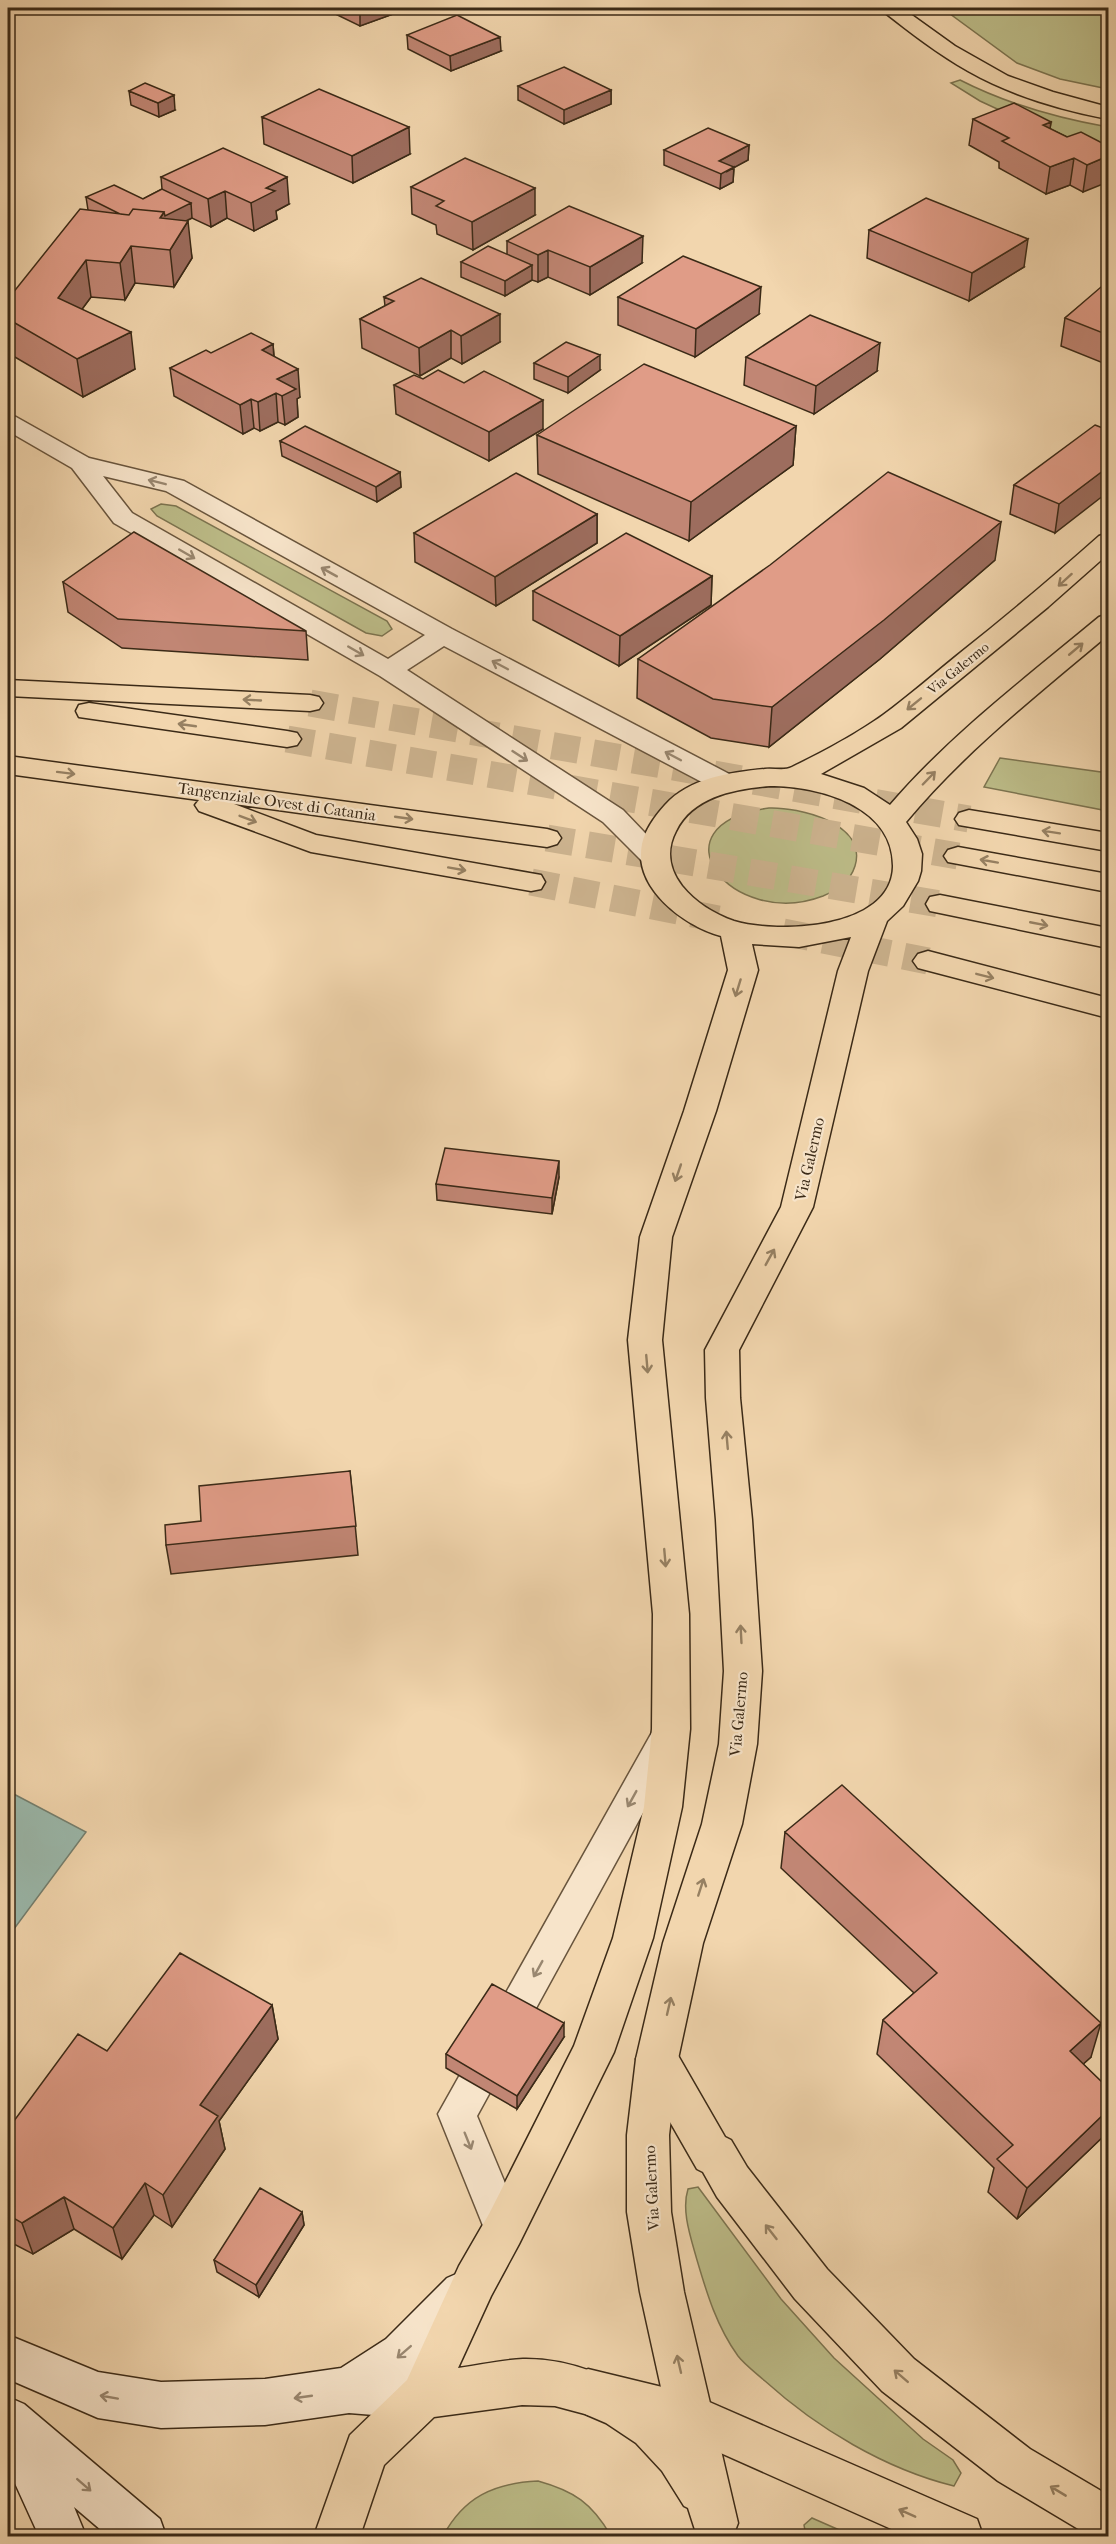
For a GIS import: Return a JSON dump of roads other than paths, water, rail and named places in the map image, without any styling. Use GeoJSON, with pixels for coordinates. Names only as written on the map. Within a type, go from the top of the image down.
{"type":"FeatureCollection","features":[{"type":"Feature","properties":{"kind":"main road"},"geometry":{"type":"LineString","coordinates":[[891,8],[942,46],[987,74],[1022,88],[1108,112]]}},
{"type":"Feature","properties":{"kind":"main road"},"geometry":{"type":"LineString","coordinates":[[1064,101],[1108,105]]}},
{"type":"Feature","properties":{"kind":"main road","name":"Via Galermo"},"geometry":{"type":"LineString","coordinates":[[795,777],[891,722],[1039,602],[1108,541]]}},
{"type":"Feature","properties":{"kind":"main road"},"geometry":{"type":"LineString","coordinates":[[891,822],[928,778],[975,734],[1108,622]]}},
{"type":"Feature","properties":{"kind":"main road"},"geometry":{"type":"LineString","coordinates":[[8,688],[310,703]]}},
{"type":"Feature","properties":{"kind":"main road"},"geometry":{"type":"LineString","coordinates":[[8,699],[287,739]]}},
{"type":"Feature","properties":{"kind":"main road","name":"Tangenziale Ovest di Catania"},"geometry":{"type":"LineString","coordinates":[[8,765],[547,838]]}},
{"type":"Feature","properties":{"kind":"main road"},"geometry":{"type":"LineString","coordinates":[[795,777],[824,782],[851,792],[874,806],[891,822],[901,835],[908,864],[899,892],[874,916],[856,926],[809,937],[784,938],[734,931],[704,918],[679,901],[662,880],[655,858],[656,842],[662,827],[672,813],[704,790],[725,783],[747,778],[795,777]]}},
{"type":"Feature","properties":{"kind":"main road"},"geometry":{"type":"LineString","coordinates":[[154,784],[311,843],[531,882]]}},
{"type":"Feature","properties":{"kind":"main road"},"geometry":{"type":"LineString","coordinates":[[969,819],[1108,842]]}},
{"type":"Feature","properties":{"kind":"main road"},"geometry":{"type":"LineString","coordinates":[[958,856],[1108,883]]}},
{"type":"Feature","properties":{"kind":"main road"},"geometry":{"type":"LineString","coordinates":[[940,904],[1108,938]]}},
{"type":"Feature","properties":{"kind":"main road","name":"Via Galermo"},"geometry":{"type":"LineString","coordinates":[[716,2530],[662,2292],[649,2212],[648,2135],[657,2059],[683,1943],[722,1824],[738,1744],[743,1671],[734,1520],[723,1398],[722,1350],[797,1208],[853,971],[874,916]]}},
{"type":"Feature","properties":{"kind":"main road"},"geometry":{"type":"LineString","coordinates":[[337,2536],[366,2451],[423,2396],[475,2281],[504,2229],[593,2052],[633,1938],[663,1807],[671,1729],[671,1614],[645,1340],[656,1237],[700,1111],[743,970],[734,931]]}},
{"type":"Feature","properties":{"kind":"main road"},"geometry":{"type":"LineString","coordinates":[[928,961],[1108,1008]]}},
{"type":"Feature","properties":{"kind":"main road"},"geometry":{"type":"LineString","coordinates":[[657,2059],[712,2155],[716,2154],[732,2182],[811,2284],[898,2375],[1014,2465],[1108,2521]]}},
{"type":"Feature","properties":{"kind":"main road"},"geometry":{"type":"LineString","coordinates":[[423,2396],[522,2382],[555,2383],[691,2418],[960,2536]]}},
{"type":"Feature","properties":{"kind":"main road"},"geometry":{"type":"LineString","coordinates":[[588,2392],[622,2407],[652,2427],[678,2456],[699,2487],[716,2530]]}},
{"type":"Feature","properties":{"kind":"street"},"geometry":{"type":"LineString","coordinates":[[8,422],[81,463],[175,486],[443,635],[725,783]]}},
{"type":"Feature","properties":{"kind":"street"},"geometry":{"type":"LineString","coordinates":[[81,463],[123,518],[389,670],[613,816],[655,858]]}},
{"type":"Feature","properties":{"kind":"street"},"geometry":{"type":"LineString","coordinates":[[389,670],[443,635]]}},
{"type":"Feature","properties":{"kind":"street"},"geometry":{"type":"LineString","coordinates":[[349,2390],[402,2355],[475,2281]]}},
{"type":"Feature","properties":{"kind":"street"},"geometry":{"type":"LineString","coordinates":[[8,2357],[98,2395],[161,2405],[264,2402],[349,2390],[423,2396]]}},
{"type":"Feature","properties":{"kind":"street"},"geometry":{"type":"LineString","coordinates":[[9,2422],[63,2536]]}},
{"type":"Feature","properties":{"kind":"street"},"geometry":{"type":"LineString","coordinates":[[9,2422],[143,2536]]}},
{"type":"Feature","properties":{"kind":"lane"},"geometry":{"type":"LineString","coordinates":[[504,2229],[457,2114],[671,1729]]}},
{"type":"Feature","properties":{"kind":"tunnel"},"geometry":{"type":"LineString","coordinates":[[310,703],[969,819]]}},
{"type":"Feature","properties":{"kind":"tunnel"},"geometry":{"type":"LineString","coordinates":[[287,739],[958,856]]}},
{"type":"Feature","properties":{"kind":"tunnel"},"geometry":{"type":"LineString","coordinates":[[547,838],[940,904]]}},
{"type":"Feature","properties":{"kind":"tunnel"},"geometry":{"type":"LineString","coordinates":[[531,882],[718,919]]}},
{"type":"Feature","properties":{"kind":"tunnel"},"geometry":{"type":"LineString","coordinates":[[783,932],[928,961]]}}]}
